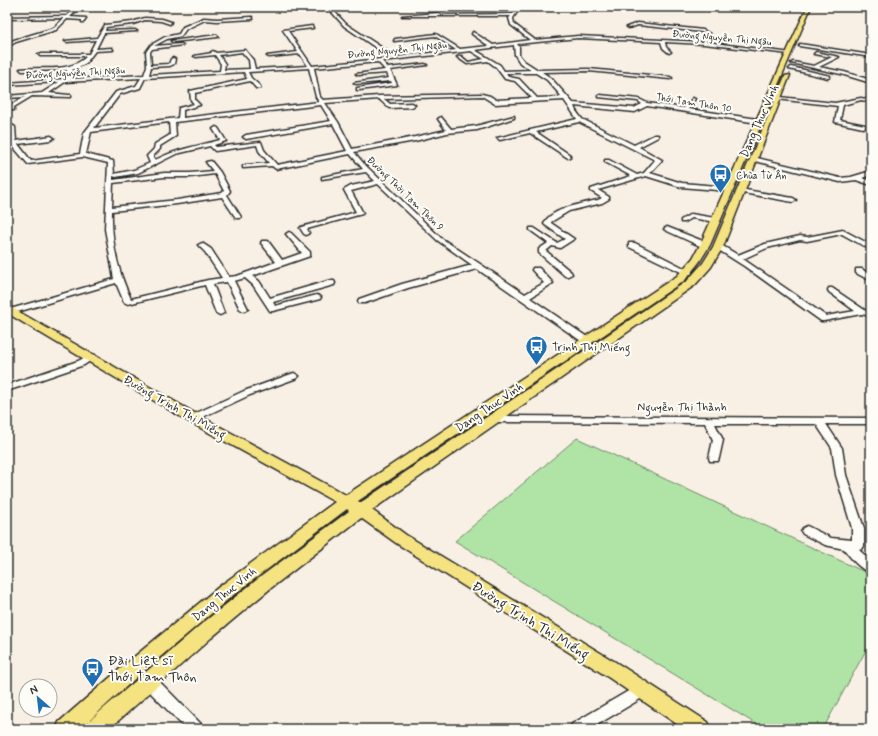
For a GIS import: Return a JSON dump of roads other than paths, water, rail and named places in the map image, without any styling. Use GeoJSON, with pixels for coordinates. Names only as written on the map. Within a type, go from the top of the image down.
{"type":"FeatureCollection","features":[{"type":"Feature","properties":{"kind":"main road","name":"Dang Thuc Vinh"},"geometry":{"type":"LineString","coordinates":[[95,729],[149,681],[265,583],[361,510],[687,286],[700,274],[718,247],[758,121],[796,54],[809,7]]}},
{"type":"Feature","properties":{"kind":"main road","name":"Dang Thuc Vinh"},"geometry":{"type":"LineString","coordinates":[[66,729],[134,668],[226,591],[346,502],[669,287],[688,272],[705,245],[715,220],[753,159],[816,7]]}},
{"type":"Feature","properties":{"kind":"main road","name":"Đường Trịnh Thị Miếng"},"geometry":{"type":"LineString","coordinates":[[9,310],[92,357],[132,383],[193,418],[361,510],[400,539],[642,690],[701,729]]}},
{"type":"Feature","properties":{"kind":"street"},"geometry":{"type":"LineString","coordinates":[[7,41],[15,41],[55,29],[78,7]]}},
{"type":"Feature","properties":{"kind":"street"},"geometry":{"type":"LineString","coordinates":[[493,8],[520,8]]}},
{"type":"Feature","properties":{"kind":"street"},"geometry":{"type":"LineString","coordinates":[[520,8],[511,18],[512,24],[534,41]]}},
{"type":"Feature","properties":{"kind":"street"},"geometry":{"type":"LineString","coordinates":[[332,10],[344,25],[396,59]]}},
{"type":"Feature","properties":{"kind":"street"},"geometry":{"type":"LineString","coordinates":[[17,18],[21,14]]}},
{"type":"Feature","properties":{"kind":"street"},"geometry":{"type":"LineString","coordinates":[[30,18],[35,14]]}},
{"type":"Feature","properties":{"kind":"street"},"geometry":{"type":"LineString","coordinates":[[404,16],[438,14],[440,16],[514,15]]}},
{"type":"Feature","properties":{"kind":"street"},"geometry":{"type":"LineString","coordinates":[[7,18],[85,19],[83,21]]}},
{"type":"Feature","properties":{"kind":"street"},"geometry":{"type":"LineString","coordinates":[[22,70],[70,69],[84,62],[91,55],[101,34],[107,26],[133,23],[145,18],[162,20],[170,23]]}},
{"type":"Feature","properties":{"kind":"street"},"geometry":{"type":"LineString","coordinates":[[82,155],[87,133],[118,93],[138,87],[144,78],[149,66],[148,53],[157,42],[166,38],[180,35],[184,28],[202,19],[217,20],[252,18]]}},
{"type":"Feature","properties":{"kind":"street"},"geometry":{"type":"LineString","coordinates":[[629,27],[638,24],[703,31],[708,34],[704,43]]}},
{"type":"Feature","properties":{"kind":"street","name":"Đường Thời Tam Thôn 9"},"geometry":{"type":"LineString","coordinates":[[312,27],[286,29],[286,32],[311,67],[314,86],[322,102],[351,151],[367,170],[438,239],[588,341]]}},
{"type":"Feature","properties":{"kind":"street"},"geometry":{"type":"LineString","coordinates":[[74,38],[135,30]]}},
{"type":"Feature","properties":{"kind":"street"},"geometry":{"type":"LineString","coordinates":[[473,33],[492,46]]}},
{"type":"Feature","properties":{"kind":"street"},"geometry":{"type":"LineString","coordinates":[[67,41],[101,34]]}},
{"type":"Feature","properties":{"kind":"street"},"geometry":{"type":"LineString","coordinates":[[395,40],[436,35],[460,51]]}},
{"type":"Feature","properties":{"kind":"street"},"geometry":{"type":"LineString","coordinates":[[157,42],[217,36]]}},
{"type":"Feature","properties":{"kind":"street","name":"Đường Nguyễn Thị Ngâu"},"geometry":{"type":"LineString","coordinates":[[7,84],[144,78],[311,67],[380,61],[492,46],[578,37],[704,43],[796,54]]}},
{"type":"Feature","properties":{"kind":"street"},"geometry":{"type":"LineString","coordinates":[[404,39],[411,44]]}},
{"type":"Feature","properties":{"kind":"street"},"geometry":{"type":"LineString","coordinates":[[7,46],[15,41]]}},
{"type":"Feature","properties":{"kind":"street"},"geometry":{"type":"LineString","coordinates":[[664,41],[664,47],[669,52]]}},
{"type":"Feature","properties":{"kind":"street"},"geometry":{"type":"LineString","coordinates":[[515,44],[517,46],[517,55],[522,62],[549,79],[571,104],[573,111],[580,120],[659,160],[646,174]]}},
{"type":"Feature","properties":{"kind":"street"},"geometry":{"type":"LineString","coordinates":[[151,48],[183,45]]}},
{"type":"Feature","properties":{"kind":"street"},"geometry":{"type":"LineString","coordinates":[[93,50],[112,49]]}},
{"type":"Feature","properties":{"kind":"street"},"geometry":{"type":"LineString","coordinates":[[148,53],[167,52],[176,49]]}},
{"type":"Feature","properties":{"kind":"street"},"geometry":{"type":"LineString","coordinates":[[471,49],[498,66],[507,78],[516,80],[536,100]]}},
{"type":"Feature","properties":{"kind":"street"},"geometry":{"type":"LineString","coordinates":[[796,54],[829,49],[871,56]]}},
{"type":"Feature","properties":{"kind":"street"},"geometry":{"type":"LineString","coordinates":[[196,56],[243,51],[251,60],[253,71]]}},
{"type":"Feature","properties":{"kind":"street"},"geometry":{"type":"LineString","coordinates":[[214,53],[223,62],[224,67],[221,73]]}},
{"type":"Feature","properties":{"kind":"street"},"geometry":{"type":"LineString","coordinates":[[269,56],[301,53]]}},
{"type":"Feature","properties":{"kind":"street"},"geometry":{"type":"LineString","coordinates":[[796,54],[815,67],[871,82]]}},
{"type":"Feature","properties":{"kind":"street"},"geometry":{"type":"LineString","coordinates":[[796,54],[837,57],[815,67]]}},
{"type":"Feature","properties":{"kind":"street"},"geometry":{"type":"LineString","coordinates":[[796,54],[828,77]]}},
{"type":"Feature","properties":{"kind":"street"},"geometry":{"type":"LineString","coordinates":[[40,55],[91,55]]}},
{"type":"Feature","properties":{"kind":"street"},"geometry":{"type":"LineString","coordinates":[[459,57],[467,62],[488,60]]}},
{"type":"Feature","properties":{"kind":"street"},"geometry":{"type":"LineString","coordinates":[[149,66],[170,65],[172,64],[173,59]]}},
{"type":"Feature","properties":{"kind":"street"},"geometry":{"type":"LineString","coordinates":[[359,89],[391,86],[395,84],[388,70],[380,61]]}},
{"type":"Feature","properties":{"kind":"street"},"geometry":{"type":"LineString","coordinates":[[358,74],[425,65]]}},
{"type":"Feature","properties":{"kind":"street"},"geometry":{"type":"LineString","coordinates":[[43,94],[66,81],[70,69]]}},
{"type":"Feature","properties":{"kind":"street"},"geometry":{"type":"LineString","coordinates":[[502,72],[533,70],[604,71],[670,78]]}},
{"type":"Feature","properties":{"kind":"street"},"geometry":{"type":"LineString","coordinates":[[565,70],[573,77]]}},
{"type":"Feature","properties":{"kind":"street"},"geometry":{"type":"LineString","coordinates":[[246,72],[250,79],[258,87]]}},
{"type":"Feature","properties":{"kind":"street"},"geometry":{"type":"LineString","coordinates":[[180,120],[181,109],[197,105],[193,100],[192,92],[219,85],[244,82],[250,79]]}},
{"type":"Feature","properties":{"kind":"street"},"geometry":{"type":"LineString","coordinates":[[356,83],[392,79]]}},
{"type":"Feature","properties":{"kind":"street"},"geometry":{"type":"LineString","coordinates":[[7,97],[43,94],[69,96]]}},
{"type":"Feature","properties":{"kind":"street"},"geometry":{"type":"LineString","coordinates":[[12,109],[11,107],[32,95]]}},
{"type":"Feature","properties":{"kind":"street"},"geometry":{"type":"LineString","coordinates":[[90,130],[322,102],[379,97],[482,95],[488,97],[493,102],[566,98]]}},
{"type":"Feature","properties":{"kind":"street"},"geometry":{"type":"LineString","coordinates":[[600,96],[639,100],[646,104]]}},
{"type":"Feature","properties":{"kind":"street"},"geometry":{"type":"LineString","coordinates":[[379,97],[389,106],[412,105]]}},
{"type":"Feature","properties":{"kind":"street"},"geometry":{"type":"LineString","coordinates":[[779,98],[835,105],[871,97]]}},
{"type":"Feature","properties":{"kind":"street"},"geometry":{"type":"LineString","coordinates":[[685,110],[693,99]]}},
{"type":"Feature","properties":{"kind":"street"},"geometry":{"type":"LineString","coordinates":[[861,99],[871,101]]}},
{"type":"Feature","properties":{"kind":"street","name":"Thới Tam Thôn 10"},"geometry":{"type":"LineString","coordinates":[[571,104],[635,110],[646,104],[758,121]]}},
{"type":"Feature","properties":{"kind":"street"},"geometry":{"type":"LineString","coordinates":[[841,104],[837,113],[837,121],[863,126]]}},
{"type":"Feature","properties":{"kind":"street"},"geometry":{"type":"LineString","coordinates":[[210,143],[215,149],[259,143],[261,150],[276,167],[450,131],[493,128],[512,117]]}},
{"type":"Feature","properties":{"kind":"street"},"geometry":{"type":"LineString","coordinates":[[441,119],[450,131]]}},
{"type":"Feature","properties":{"kind":"street"},"geometry":{"type":"LineString","coordinates":[[153,162],[150,156],[157,149],[158,143],[173,136],[172,120]]}},
{"type":"Feature","properties":{"kind":"street"},"geometry":{"type":"LineString","coordinates":[[493,128],[502,137],[580,120]]}},
{"type":"Feature","properties":{"kind":"street"},"geometry":{"type":"LineString","coordinates":[[305,131],[336,124]]}},
{"type":"Feature","properties":{"kind":"street"},"geometry":{"type":"LineString","coordinates":[[246,137],[336,124]]}},
{"type":"Feature","properties":{"kind":"street"},"geometry":{"type":"LineString","coordinates":[[12,126],[11,143],[30,163],[82,155],[111,162],[108,229],[118,280],[128,302],[208,282],[228,280],[308,254],[289,234]]}},
{"type":"Feature","properties":{"kind":"street"},"geometry":{"type":"LineString","coordinates":[[111,179],[136,172],[153,162],[174,153],[223,141],[216,129]]}},
{"type":"Feature","properties":{"kind":"street"},"geometry":{"type":"LineString","coordinates":[[531,131],[568,156]]}},
{"type":"Feature","properties":{"kind":"street"},"geometry":{"type":"LineString","coordinates":[[635,147],[656,136]]}},
{"type":"Feature","properties":{"kind":"street"},"geometry":{"type":"LineString","coordinates":[[11,143],[51,138]]}},
{"type":"Feature","properties":{"kind":"street"},"geometry":{"type":"LineString","coordinates":[[753,159],[840,180],[855,178],[871,173]]}},
{"type":"Feature","properties":{"kind":"street"},"geometry":{"type":"LineString","coordinates":[[607,161],[637,176]]}},
{"type":"Feature","properties":{"kind":"street"},"geometry":{"type":"LineString","coordinates":[[209,162],[217,172],[227,191],[224,195]]}},
{"type":"Feature","properties":{"kind":"street"},"geometry":{"type":"LineString","coordinates":[[244,167],[273,164]]}},
{"type":"Feature","properties":{"kind":"street"},"geometry":{"type":"LineString","coordinates":[[324,178],[367,170]]}},
{"type":"Feature","properties":{"kind":"street"},"geometry":{"type":"LineString","coordinates":[[111,179],[170,175],[190,176],[217,172]]}},
{"type":"Feature","properties":{"kind":"street"},"geometry":{"type":"LineString","coordinates":[[532,229],[557,246],[570,239],[547,224],[548,221],[567,209],[600,202],[607,198],[593,190],[646,174],[681,185],[735,190],[793,200]]}},
{"type":"Feature","properties":{"kind":"street"},"geometry":{"type":"LineString","coordinates":[[855,178],[871,183]]}},
{"type":"Feature","properties":{"kind":"street"},"geometry":{"type":"LineString","coordinates":[[306,233],[303,228],[360,213],[347,190],[352,187],[380,182]]}},
{"type":"Feature","properties":{"kind":"street"},"geometry":{"type":"LineString","coordinates":[[109,208],[177,202],[224,195]]}},
{"type":"Feature","properties":{"kind":"street"},"geometry":{"type":"LineString","coordinates":[[224,195],[238,217]]}},
{"type":"Feature","properties":{"kind":"street"},"geometry":{"type":"LineString","coordinates":[[683,221],[690,216],[715,220]]}},
{"type":"Feature","properties":{"kind":"street"},"geometry":{"type":"LineString","coordinates":[[667,228],[705,245]]}},
{"type":"Feature","properties":{"kind":"street"},"geometry":{"type":"LineString","coordinates":[[738,258],[765,246],[800,238],[807,239],[843,232],[871,248]]}},
{"type":"Feature","properties":{"kind":"street"},"geometry":{"type":"LineString","coordinates":[[265,243],[280,263]]}},
{"type":"Feature","properties":{"kind":"street"},"geometry":{"type":"LineString","coordinates":[[552,243],[542,251],[568,274]]}},
{"type":"Feature","properties":{"kind":"street"},"geometry":{"type":"LineString","coordinates":[[202,245],[208,251],[228,280],[244,309]]}},
{"type":"Feature","properties":{"kind":"street"},"geometry":{"type":"LineString","coordinates":[[632,245],[688,272]]}},
{"type":"Feature","properties":{"kind":"street"},"geometry":{"type":"LineString","coordinates":[[718,247],[738,258],[824,319],[868,314]]}},
{"type":"Feature","properties":{"kind":"street"},"geometry":{"type":"LineString","coordinates":[[362,301],[392,289],[433,280],[478,266]]}},
{"type":"Feature","properties":{"kind":"street"},"geometry":{"type":"LineString","coordinates":[[524,298],[549,282],[536,270]]}},
{"type":"Feature","properties":{"kind":"street"},"geometry":{"type":"LineString","coordinates":[[859,271],[871,279]]}},
{"type":"Feature","properties":{"kind":"street"},"geometry":{"type":"LineString","coordinates":[[246,275],[256,283],[273,309],[317,297]]}},
{"type":"Feature","properties":{"kind":"street"},"geometry":{"type":"LineString","coordinates":[[9,310],[118,280]]}},
{"type":"Feature","properties":{"kind":"street"},"geometry":{"type":"LineString","coordinates":[[208,282],[220,313]]}},
{"type":"Feature","properties":{"kind":"street"},"geometry":{"type":"LineString","coordinates":[[268,301],[331,283]]}},
{"type":"Feature","properties":{"kind":"street"},"geometry":{"type":"LineString","coordinates":[[832,290],[868,314]]}},
{"type":"Feature","properties":{"kind":"street"},"geometry":{"type":"LineString","coordinates":[[7,388],[81,363],[92,357]]}},
{"type":"Feature","properties":{"kind":"street"},"geometry":{"type":"LineString","coordinates":[[193,418],[247,393],[294,376]]}},
{"type":"Feature","properties":{"kind":"street","name":"Nguyễn Thị Thảnh"},"geometry":{"type":"LineString","coordinates":[[494,418],[871,421]]}},
{"type":"Feature","properties":{"kind":"street"},"geometry":{"type":"LineString","coordinates":[[708,420],[718,440],[714,458]]}},
{"type":"Feature","properties":{"kind":"street"},"geometry":{"type":"LineString","coordinates":[[807,531],[829,542],[858,546],[858,528],[841,475],[837,448],[818,421]]}},
{"type":"Feature","properties":{"kind":"street"},"geometry":{"type":"LineString","coordinates":[[848,545],[858,558],[871,568]]}},
{"type":"Feature","properties":{"kind":"street"},"geometry":{"type":"LineString","coordinates":[[149,681],[196,729]]}},
{"type":"Feature","properties":{"kind":"street"},"geometry":{"type":"LineString","coordinates":[[577,729],[642,690]]}},
{"type":"Feature","properties":{"kind":"place","name":"Chùa Từ Ân"},"geometry":{"type":"Point","coordinates":[720,194]}},
{"type":"Feature","properties":{"kind":"place","name":"Trịnh Thị Miếng"},"geometry":{"type":"Point","coordinates":[537,366]}},
{"type":"Feature","properties":{"kind":"place","name":"Đài Liệt sĩ Thới Tam Thôn"},"geometry":{"type":"Point","coordinates":[93,688]}}]}
